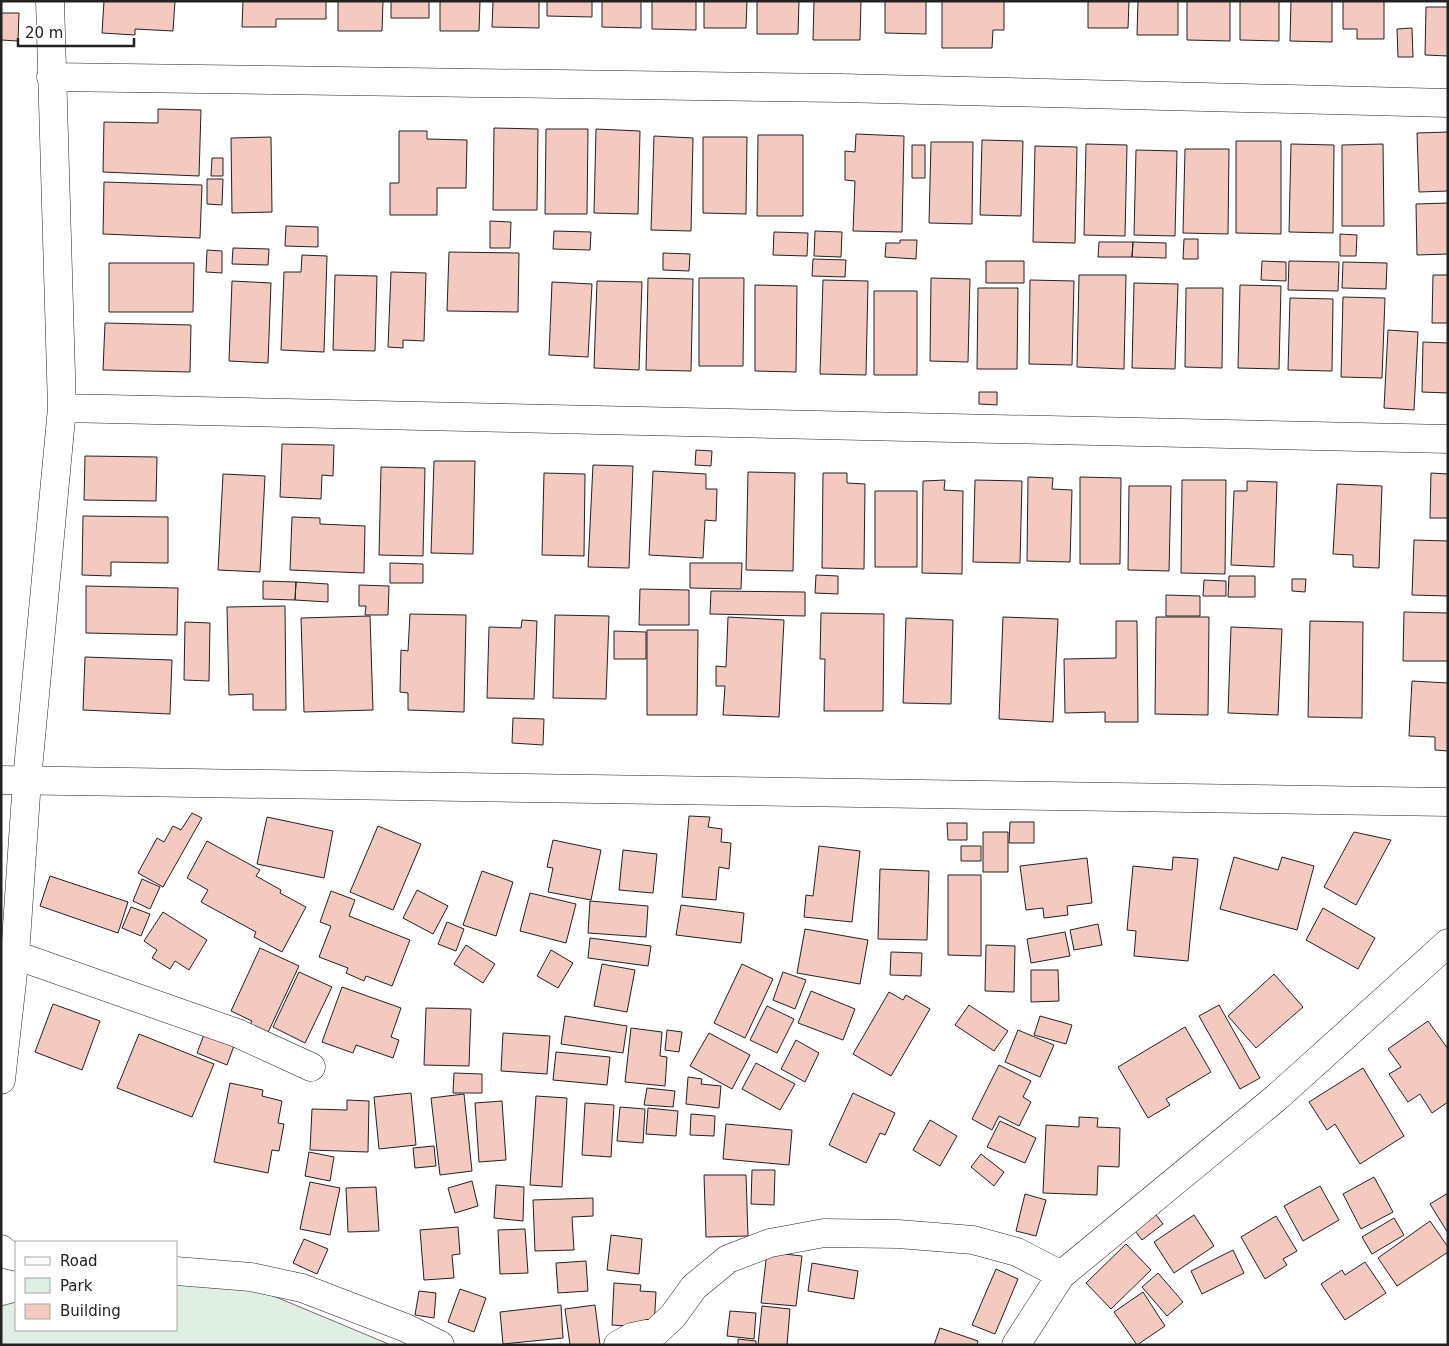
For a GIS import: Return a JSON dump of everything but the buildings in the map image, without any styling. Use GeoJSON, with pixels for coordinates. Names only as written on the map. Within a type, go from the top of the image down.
{"type":"FeatureCollection","features":[{"type":"Feature","properties":{"kind":"street"},"geometry":{"type":"LineString","coordinates":[[1,1080],[15,955],[14,780],[62,408],[50,1]]}},
{"type":"Feature","properties":{"kind":"street"},"geometry":{"type":"LineString","coordinates":[[51,77],[841,88],[1448,103]]}},
{"type":"Feature","properties":{"kind":"street"},"geometry":{"type":"LineString","coordinates":[[62,408],[1448,439]]}},
{"type":"Feature","properties":{"kind":"street"},"geometry":{"type":"LineString","coordinates":[[14,780],[1448,802]]}},
{"type":"Feature","properties":{"kind":"street"},"geometry":{"type":"LineString","coordinates":[[1016,1345],[1061,1275],[1276,1098],[1448,943]]}},
{"type":"Feature","properties":{"kind":"street"},"geometry":{"type":"LineString","coordinates":[[15,955],[237,1033],[311,1067]]}},
{"type":"Feature","properties":{"kind":"street"},"geometry":{"type":"LineString","coordinates":[[618,1345],[632,1338],[656,1332],[673,1316],[694,1287],[728,1259],[770,1243],[824,1233],[898,1234],[973,1240],[1017,1252],[1061,1275]]}},
{"type":"Feature","properties":{"kind":"street"},"geometry":{"type":"LineString","coordinates":[[1,1249],[8,1255],[15,1257]]}},
{"type":"Feature","properties":{"kind":"street"},"geometry":{"type":"LineString","coordinates":[[178,1271],[252,1277],[302,1288],[406,1328],[440,1345]]}},
{"type":"Feature","properties":{"kind":"green space"},"geometry":{"type":"Polygon","coordinates":[[[178,1282],[240,1282],[391,1345],[1,1345],[1,1306],[15,1302],[15,1331],[178,1331],[178,1282]]]}}]}
